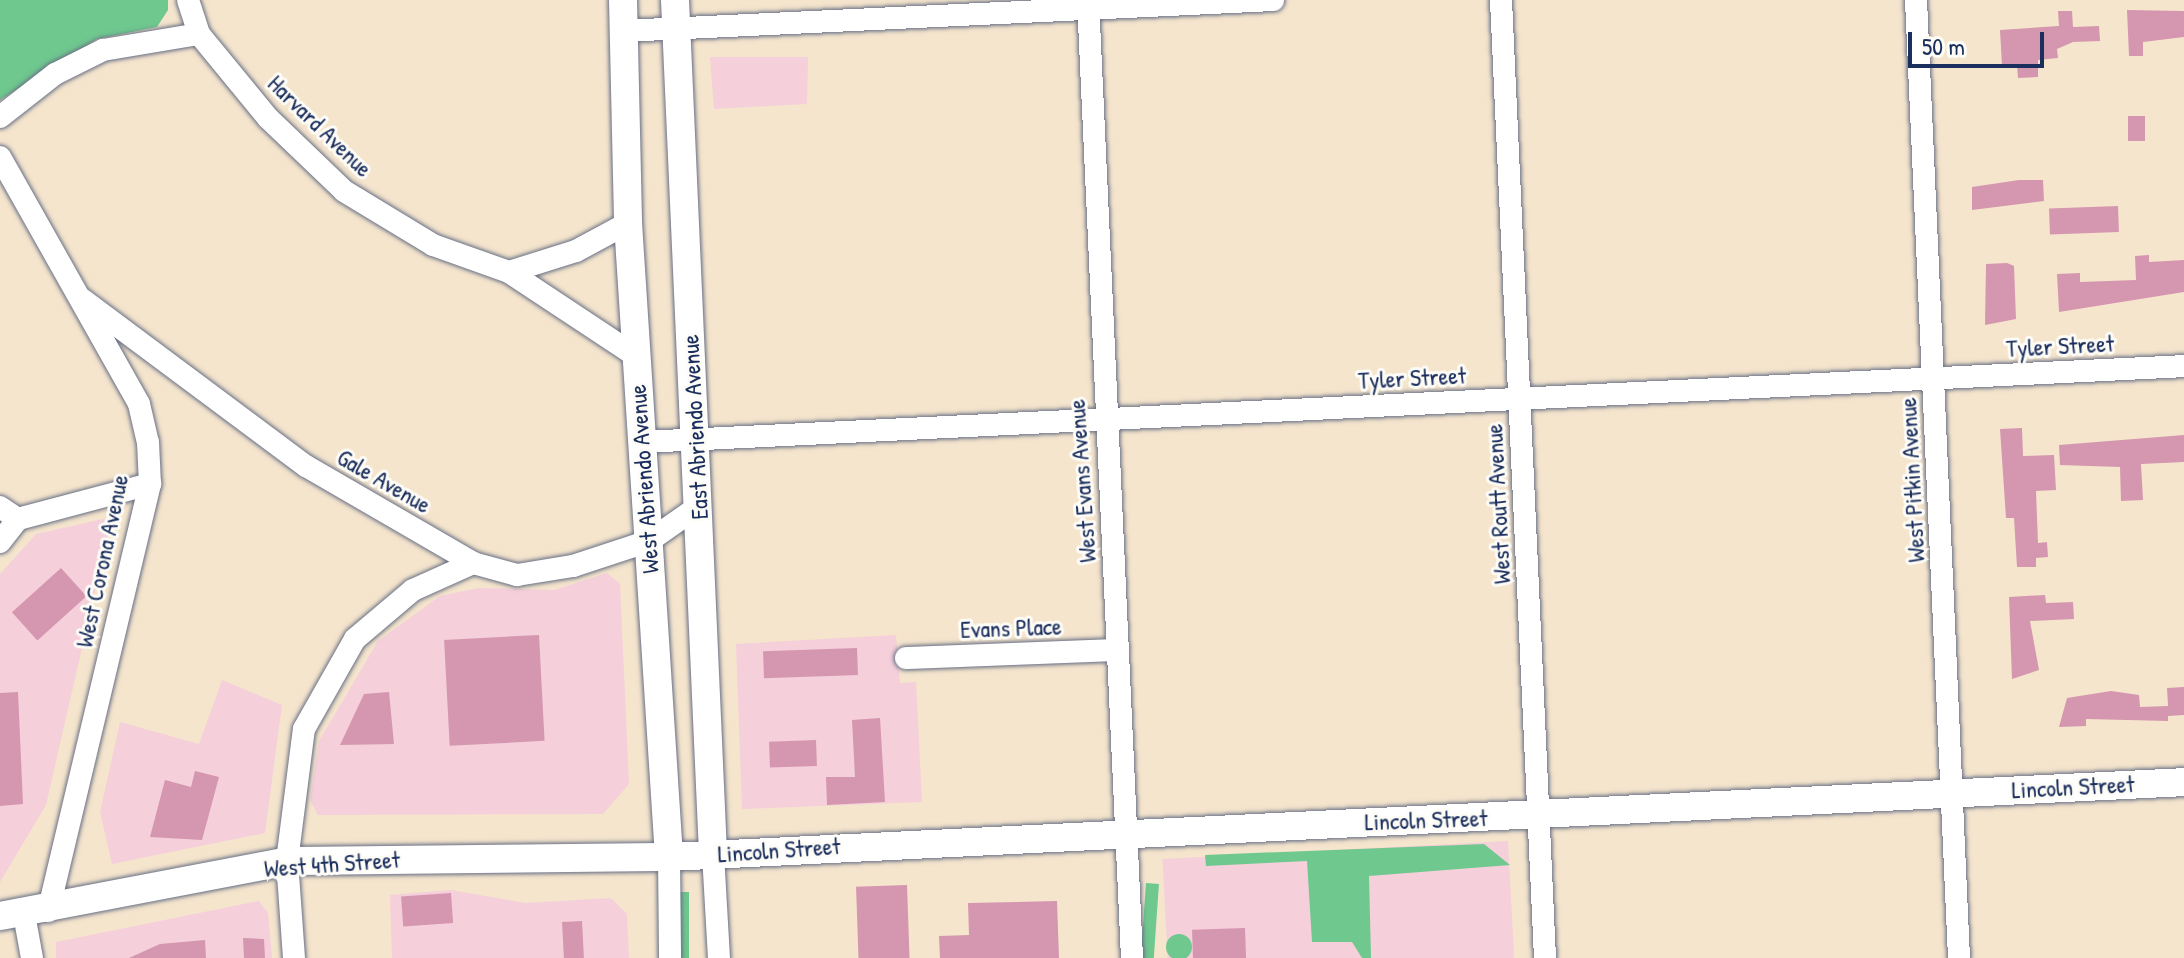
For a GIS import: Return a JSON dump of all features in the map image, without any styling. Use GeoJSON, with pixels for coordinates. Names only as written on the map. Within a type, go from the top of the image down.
{"type":"FeatureCollection","features":[{"type":"Feature","properties":{"kind":"main road","name":"West Abriendo Avenue"},"geometry":{"type":"LineString","coordinates":[[623,0],[628,223],[669,857]]}},
{"type":"Feature","properties":{"kind":"main road","name":"East Abriendo Avenue"},"geometry":{"type":"LineString","coordinates":[[676,14],[713,854]]}},
{"type":"Feature","properties":{"kind":"main road","name":"Lincoln Street"},"geometry":{"type":"LineString","coordinates":[[669,857],[2184,782]]}},
{"type":"Feature","properties":{"kind":"main road","name":"West 4th Street"},"geometry":{"type":"LineString","coordinates":[[24,914],[287,861],[669,857]]}},
{"type":"Feature","properties":{"kind":"street","name":"Harvard Avenue"},"geometry":{"type":"LineString","coordinates":[[188,0],[199,34],[268,118],[344,191],[433,245],[509,272],[636,356]]}},
{"type":"Feature","properties":{"kind":"street"},"geometry":{"type":"LineString","coordinates":[[623,31],[676,14],[1273,0]]}},
{"type":"Feature","properties":{"kind":"street","name":"West Routt Avenue"},"geometry":{"type":"LineString","coordinates":[[1501,0],[1545,958]]}},
{"type":"Feature","properties":{"kind":"street","name":"West Pitkin Avenue"},"geometry":{"type":"LineString","coordinates":[[1916,0],[1959,958]]}},
{"type":"Feature","properties":{"kind":"street","name":"West Evans Avenue"},"geometry":{"type":"LineString","coordinates":[[1088,4],[1103,420],[1118,650],[1132,958]]}},
{"type":"Feature","properties":{"kind":"street"},"geometry":{"type":"LineString","coordinates":[[0,117],[55,74],[103,50],[199,34]]}},
{"type":"Feature","properties":{"kind":"street","name":"West Corona Avenue"},"geometry":{"type":"LineString","coordinates":[[0,157],[139,404],[150,484],[24,914],[32,958]]}},
{"type":"Feature","properties":{"kind":"street"},"geometry":{"type":"LineString","coordinates":[[509,272],[576,251],[628,223]]}},
{"type":"Feature","properties":{"kind":"street","name":"Gale Avenue"},"geometry":{"type":"LineString","coordinates":[[76,295],[306,466],[473,563],[517,575],[649,541],[699,506]]}},
{"type":"Feature","properties":{"kind":"street","name":"Tyler Street"},"geometry":{"type":"LineString","coordinates":[[643,442],[2184,366]]}},
{"type":"Feature","properties":{"kind":"street"},"geometry":{"type":"LineString","coordinates":[[0,542],[9,513],[150,484]]}},
{"type":"Feature","properties":{"kind":"street"},"geometry":{"type":"LineString","coordinates":[[294,958],[287,861],[304,729],[355,639],[413,590],[473,563]]}},
{"type":"Feature","properties":{"kind":"street","name":"Evans Place"},"geometry":{"type":"LineString","coordinates":[[906,658],[1118,650]]}},
{"type":"Feature","properties":{"kind":"street"},"geometry":{"type":"LineString","coordinates":[[713,854],[719,958]]}},
{"type":"Feature","properties":{"kind":"street","name":"West Abriendo Avenue"},"geometry":{"type":"LineString","coordinates":[[669,857],[670,958]]}},
{"type":"Feature","properties":{"kind":"shaded area"},"geometry":{"type":"Polygon","coordinates":[[[710,57],[808,57],[807,104],[714,109],[710,57]]]}},
{"type":"Feature","properties":{"kind":"shaded area"},"geometry":{"type":"Polygon","coordinates":[[[112,517],[46,805],[0,882],[0,574],[36,534],[112,517]]]}},
{"type":"Feature","properties":{"kind":"shaded area"},"geometry":{"type":"Polygon","coordinates":[[[607,573],[620,584],[629,784],[603,814],[318,815],[310,800],[319,741],[378,641],[440,596],[479,588],[554,590],[607,573]]]}},
{"type":"Feature","properties":{"kind":"shaded area"},"geometry":{"type":"Polygon","coordinates":[[[896,635],[900,683],[916,682],[922,802],[742,809],[736,644],[896,635]]]}},
{"type":"Feature","properties":{"kind":"shaded area"},"geometry":{"type":"Polygon","coordinates":[[[222,680],[282,705],[265,833],[112,864],[100,812],[120,722],[199,744],[222,680]]]}},
{"type":"Feature","properties":{"kind":"shaded area"},"geometry":{"type":"Polygon","coordinates":[[[1508,841],[1514,958],[1168,958],[1162,859],[1508,841]]]}},
{"type":"Feature","properties":{"kind":"shaded area"},"geometry":{"type":"Polygon","coordinates":[[[451,890],[525,903],[611,898],[627,914],[629,958],[392,958],[390,895],[451,890]]]}},
{"type":"Feature","properties":{"kind":"shaded area"},"geometry":{"type":"Polygon","coordinates":[[[259,901],[268,913],[272,958],[56,958],[56,942],[259,901]]]}},
{"type":"Feature","properties":{"kind":"green space"},"geometry":{"type":"Polygon","coordinates":[[[0,0],[168,0],[168,10],[157,27],[97,39],[0,100],[0,0]]]}},
{"type":"Feature","properties":{"kind":"green space"},"geometry":{"type":"Polygon","coordinates":[[[1484,844],[1510,865],[1369,876],[1371,958],[1362,958],[1352,942],[1312,942],[1307,861],[1206,866],[1205,855],[1484,844]]]}},
{"type":"Feature","properties":{"kind":"green space"},"geometry":{"type":"Polygon","coordinates":[[[1146,883],[1159,884],[1154,958],[1141,958],[1146,883]]]}},
{"type":"Feature","properties":{"kind":"green space"},"geometry":{"type":"Polygon","coordinates":[[[678,892],[689,892],[689,958],[678,958],[678,892]]]}},
{"type":"Feature","properties":{"kind":"green space"},"geometry":{"type":"Polygon","coordinates":[[[1179,934],[1188,938],[1192,947],[1188,956],[1179,960],[1170,956],[1166,947],[1170,938],[1179,934]]]}},
{"type":"Feature","properties":{"kind":"building"},"geometry":{"type":"Polygon","coordinates":[[[2127,10],[2184,11],[2184,37],[2143,42],[2143,56],[2129,56],[2127,10]]]}},
{"type":"Feature","properties":{"kind":"building"},"geometry":{"type":"Polygon","coordinates":[[[2058,11],[2072,11],[2073,27],[2099,26],[2100,41],[2073,42],[2057,49],[2058,58],[2038,60],[2038,77],[2018,78],[2017,65],[2002,66],[2000,30],[2059,26],[2058,11]]]}},
{"type":"Feature","properties":{"kind":"building"},"geometry":{"type":"Polygon","coordinates":[[[2128,116],[2145,116],[2145,141],[2128,141],[2128,116]]]}},
{"type":"Feature","properties":{"kind":"building"},"geometry":{"type":"Polygon","coordinates":[[[2043,180],[2044,201],[1972,210],[1972,187],[2043,180]]]}},
{"type":"Feature","properties":{"kind":"building"},"geometry":{"type":"Polygon","coordinates":[[[2118,206],[2119,232],[2050,234],[2049,208],[2118,206]]]}},
{"type":"Feature","properties":{"kind":"building"},"geometry":{"type":"Polygon","coordinates":[[[2149,255],[2149,262],[2184,260],[2184,292],[2059,312],[2057,274],[2080,273],[2080,282],[2136,280],[2135,256],[2149,255]]]}},
{"type":"Feature","properties":{"kind":"building"},"geometry":{"type":"Polygon","coordinates":[[[2007,263],[2014,266],[2016,319],[1985,325],[1986,264],[2007,263]]]}},
{"type":"Feature","properties":{"kind":"building"},"geometry":{"type":"Polygon","coordinates":[[[2022,428],[2023,456],[2054,455],[2056,490],[2036,491],[2038,543],[2047,542],[2048,557],[2036,558],[2036,567],[2017,567],[2014,518],[2006,518],[2000,429],[2022,428]]]}},
{"type":"Feature","properties":{"kind":"building"},"geometry":{"type":"Polygon","coordinates":[[[2184,435],[2184,462],[2141,464],[2143,500],[2121,501],[2120,467],[2060,465],[2059,445],[2184,435]]]}},
{"type":"Feature","properties":{"kind":"building"},"geometry":{"type":"Polygon","coordinates":[[[61,568],[86,596],[37,640],[12,612],[61,568]]]}},
{"type":"Feature","properties":{"kind":"building"},"geometry":{"type":"Polygon","coordinates":[[[2045,595],[2046,603],[2073,602],[2074,619],[2030,621],[2039,670],[2012,679],[2009,597],[2045,595]]]}},
{"type":"Feature","properties":{"kind":"building"},"geometry":{"type":"Polygon","coordinates":[[[539,635],[545,741],[450,746],[444,640],[539,635]]]}},
{"type":"Feature","properties":{"kind":"building"},"geometry":{"type":"Polygon","coordinates":[[[857,648],[858,675],[764,678],[763,651],[857,648]]]}},
{"type":"Feature","properties":{"kind":"building"},"geometry":{"type":"Polygon","coordinates":[[[2184,687],[2184,715],[2168,716],[2168,721],[2086,719],[2086,726],[2059,727],[2067,698],[2111,691],[2139,695],[2140,707],[2168,706],[2167,688],[2184,687]]]}},
{"type":"Feature","properties":{"kind":"building"},"geometry":{"type":"Polygon","coordinates":[[[18,692],[23,804],[0,806],[0,693],[18,692]]]}},
{"type":"Feature","properties":{"kind":"building"},"geometry":{"type":"Polygon","coordinates":[[[389,692],[394,744],[340,745],[364,694],[389,692]]]}},
{"type":"Feature","properties":{"kind":"building"},"geometry":{"type":"Polygon","coordinates":[[[880,718],[885,802],[827,805],[826,777],[855,777],[852,720],[880,718]]]}},
{"type":"Feature","properties":{"kind":"building"},"geometry":{"type":"Polygon","coordinates":[[[816,740],[817,766],[770,768],[769,742],[816,740]]]}},
{"type":"Feature","properties":{"kind":"building"},"geometry":{"type":"Polygon","coordinates":[[[195,771],[219,777],[202,840],[150,837],[165,780],[191,787],[195,771]]]}},
{"type":"Feature","properties":{"kind":"building"},"geometry":{"type":"Polygon","coordinates":[[[907,885],[910,958],[859,958],[856,887],[907,885]]]}},
{"type":"Feature","properties":{"kind":"building"},"geometry":{"type":"Polygon","coordinates":[[[451,893],[453,923],[403,926],[401,896],[451,893]]]}},
{"type":"Feature","properties":{"kind":"building"},"geometry":{"type":"Polygon","coordinates":[[[1057,901],[1059,958],[940,958],[939,936],[969,935],[968,903],[1057,901]]]}},
{"type":"Feature","properties":{"kind":"building"},"geometry":{"type":"Polygon","coordinates":[[[582,921],[584,958],[564,958],[562,922],[582,921]]]}},
{"type":"Feature","properties":{"kind":"building"},"geometry":{"type":"Polygon","coordinates":[[[1245,928],[1246,958],[1193,958],[1192,930],[1245,928]]]}},
{"type":"Feature","properties":{"kind":"building"},"geometry":{"type":"Polygon","coordinates":[[[243,938],[264,939],[265,958],[244,958],[243,938]]]}},
{"type":"Feature","properties":{"kind":"building"},"geometry":{"type":"Polygon","coordinates":[[[205,940],[206,958],[129,958],[160,944],[205,940]]]}}]}
